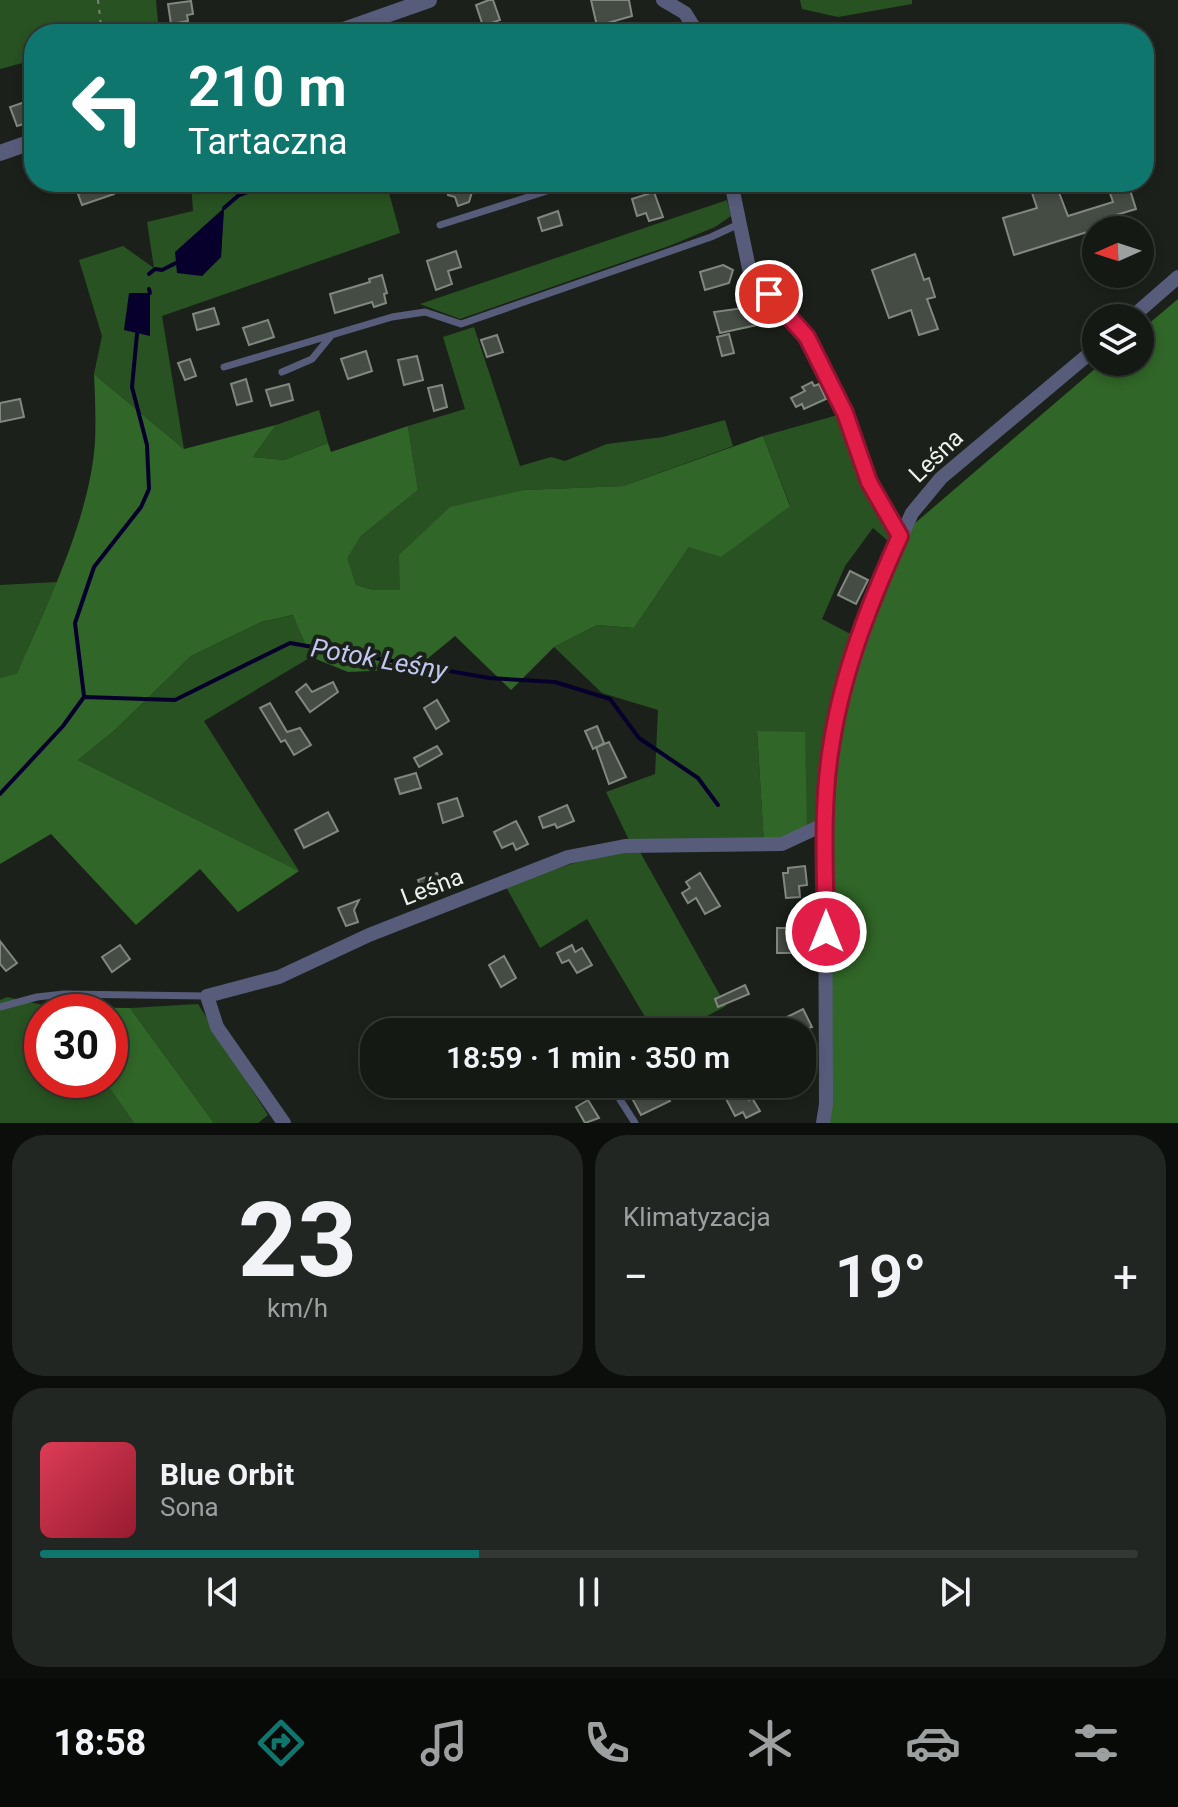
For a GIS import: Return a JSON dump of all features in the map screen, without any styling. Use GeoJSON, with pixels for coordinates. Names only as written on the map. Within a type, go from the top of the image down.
{"type":"FeatureCollection","features":[{"type":"Feature","properties":{"kind":"street"},"geometry":{"type":"LineString","coordinates":[[361,24],[429,0]]}},
{"type":"Feature","properties":{"kind":"street"},"geometry":{"type":"LineString","coordinates":[[663,0],[685,13],[692,24]]}},
{"type":"Feature","properties":{"kind":"street"},"geometry":{"type":"LineString","coordinates":[[0,153],[24,145]]}},
{"type":"Feature","properties":{"kind":"street"},"geometry":{"type":"LineString","coordinates":[[733,192],[750,273],[807,337],[845,413],[869,482],[900,536]]}},
{"type":"Feature","properties":{"kind":"street"},"geometry":{"type":"LineString","coordinates":[[1147,304],[1178,277]]}},
{"type":"Feature","properties":{"kind":"street","name":"Leśna"},"geometry":{"type":"LineString","coordinates":[[823,1123],[827,1042],[825,824],[828,766],[838,711],[874,599],[912,513],[941,478],[1082,360]]}},
{"type":"Feature","properties":{"kind":"street","name":"Leśna"},"geometry":{"type":"LineString","coordinates":[[207,996],[279,977],[369,935],[568,857],[625,846],[782,844],[825,824]]}},
{"type":"Feature","properties":{"kind":"street"},"geometry":{"type":"LineString","coordinates":[[207,996],[217,1027],[284,1123]]}},
{"type":"Feature","properties":{"kind":"lane"},"geometry":{"type":"LineString","coordinates":[[440,225],[544,192]]}},
{"type":"Feature","properties":{"kind":"lane"},"geometry":{"type":"LineString","coordinates":[[224,367],[392,317],[425,312],[461,324],[711,237],[739,224]]}},
{"type":"Feature","properties":{"kind":"lane"},"geometry":{"type":"LineString","coordinates":[[282,372],[312,359],[331,336]]}},
{"type":"Feature","properties":{"kind":"lane"},"geometry":{"type":"LineString","coordinates":[[0,1007],[37,997],[64,994],[207,996]]}},
{"type":"Feature","properties":{"kind":"lane"},"geometry":{"type":"LineString","coordinates":[[619,1098],[635,1123]]}},
{"type":"Feature","properties":{"kind":"path"},"geometry":{"type":"LineString","coordinates":[[98,0],[101,24]]}},
{"type":"Feature","properties":{"kind":"green space"},"geometry":{"type":"Polygon","coordinates":[[[0,0],[156,0],[158,24],[24,24],[24,63],[0,69],[0,0]]]}},
{"type":"Feature","properties":{"kind":"green space"},"geometry":{"type":"Polygon","coordinates":[[[800,0],[912,0],[912,4],[838,17],[802,9],[800,0]]]}},
{"type":"Feature","properties":{"kind":"green space"},"geometry":{"type":"Polygon","coordinates":[[[192,192],[389,192],[400,233],[162,316],[184,449],[94,374],[102,336],[79,260],[123,246],[154,268],[147,222],[193,211],[192,192]],[[224,209],[202,276],[221,257],[224,209]]]}},
{"type":"Feature","properties":{"kind":"green space"},"geometry":{"type":"Polygon","coordinates":[[[727,200],[731,216],[715,227],[460,319],[420,304],[727,200]]]}},
{"type":"Feature","properties":{"kind":"green space"},"geometry":{"type":"Polygon","coordinates":[[[1178,299],[1178,1123],[823,1123],[832,740],[900,536],[1087,376],[1154,376],[1154,319],[1178,299]]]}},
{"type":"Feature","properties":{"kind":"green space"},"geometry":{"type":"Polygon","coordinates":[[[474,327],[520,466],[551,457],[565,461],[607,444],[663,437],[725,420],[733,446],[623,486],[524,490],[401,590],[374,590],[356,585],[346,558],[361,536],[418,490],[408,426],[465,409],[443,337],[474,327]]]}},
{"type":"Feature","properties":{"kind":"green space"},"geometry":{"type":"Polygon","coordinates":[[[94,374],[184,449],[276,425],[253,457],[284,460],[328,443],[331,452],[408,426],[418,490],[361,536],[347,558],[356,585],[374,590],[400,590],[399,555],[450,507],[524,490],[623,486],[763,436],[790,506],[721,557],[689,547],[634,628],[597,625],[554,647],[511,690],[455,636],[415,669],[348,672],[311,657],[293,615],[261,622],[191,656],[115,730],[78,760],[299,871],[238,912],[200,869],[136,925],[51,834],[0,864],[0,678],[17,674],[76,530],[85,500],[95,442],[94,374]]]}},
{"type":"Feature","properties":{"kind":"green space"},"geometry":{"type":"Polygon","coordinates":[[[319,410],[328,443],[284,460],[253,457],[276,425],[319,410]]]}},
{"type":"Feature","properties":{"kind":"green space"},"geometry":{"type":"Polygon","coordinates":[[[845,413],[900,536],[895,547],[873,528],[845,566],[822,619],[860,639],[825,824],[807,832],[757,732],[764,844],[629,840],[606,792],[655,774],[658,710],[602,693],[554,647],[597,625],[634,628],[689,547],[790,505],[763,436],[845,413]]]}},
{"type":"Feature","properties":{"kind":"green space"},"geometry":{"type":"Polygon","coordinates":[[[57,582],[17,675],[0,678],[0,585],[57,582]]]}},
{"type":"Feature","properties":{"kind":"green space"},"geometry":{"type":"Polygon","coordinates":[[[294,615],[311,657],[204,721],[299,871],[78,760],[115,730],[191,656],[261,622],[294,615]]]}},
{"type":"Feature","properties":{"kind":"green space"},"geometry":{"type":"Polygon","coordinates":[[[757,731],[805,732],[807,832],[764,844],[757,731]]]}},
{"type":"Feature","properties":{"kind":"green space"},"geometry":{"type":"Polygon","coordinates":[[[640,852],[726,1006],[703,1018],[646,1018],[587,919],[540,948],[506,887],[588,859],[640,852]]]}},
{"type":"Feature","properties":{"kind":"green space"},"geometry":{"type":"Polygon","coordinates":[[[7,997],[24,1001],[24,1098],[117,1098],[134,1123],[0,1123],[0,1000],[7,997]]]}},
{"type":"Feature","properties":{"kind":"green space"},"geometry":{"type":"Polygon","coordinates":[[[198,1004],[268,1115],[258,1123],[214,1123],[130,1008],[198,1004]]]}},
{"type":"Feature","properties":{"kind":"green space"},"geometry":{"type":"Polygon","coordinates":[[[128,1008],[214,1123],[134,1123],[117,1098],[128,1098],[128,1008]]]}},
{"type":"Feature","properties":{"kind":"shaded area"},"geometry":{"type":"Polygon","coordinates":[[[224,208],[221,257],[202,276],[177,273],[175,252],[224,208]]]}},
{"type":"Feature","properties":{"kind":"shaded area"},"geometry":{"type":"Polygon","coordinates":[[[129,293],[150,293],[150,336],[124,330],[129,293]]]}},
{"type":"Feature","properties":{"kind":"building"},"geometry":{"type":"Polygon","coordinates":[[[493,0],[500,20],[482,24],[476,5],[493,0]]]}},
{"type":"Feature","properties":{"kind":"building"},"geometry":{"type":"Polygon","coordinates":[[[591,0],[629,0],[632,16],[597,24],[591,0]]]}},
{"type":"Feature","properties":{"kind":"building"},"geometry":{"type":"Polygon","coordinates":[[[191,1],[193,14],[187,15],[188,21],[171,24],[168,4],[191,1]]]}},
{"type":"Feature","properties":{"kind":"building"},"geometry":{"type":"Polygon","coordinates":[[[24,102],[24,124],[17,126],[10,107],[24,102]]]}},
{"type":"Feature","properties":{"kind":"building"},"geometry":{"type":"Polygon","coordinates":[[[113,192],[114,194],[82,205],[78,194],[113,192]]]}},
{"type":"Feature","properties":{"kind":"building"},"geometry":{"type":"Polygon","coordinates":[[[449,192],[472,192],[469,202],[458,206],[455,197],[448,195],[449,192]]]}},
{"type":"Feature","properties":{"kind":"building"},"geometry":{"type":"Polygon","coordinates":[[[654,192],[663,217],[649,221],[646,213],[637,216],[632,199],[654,192]]]}},
{"type":"Feature","properties":{"kind":"building"},"geometry":{"type":"Polygon","coordinates":[[[1032,192],[1059,192],[1068,216],[1113,202],[1110,192],[1131,192],[1136,209],[1116,216],[1082,216],[1082,234],[1014,255],[1003,218],[1037,208],[1032,192]]]}},
{"type":"Feature","properties":{"kind":"building"},"geometry":{"type":"Polygon","coordinates":[[[558,211],[562,225],[542,231],[538,218],[558,211]]]}},
{"type":"Feature","properties":{"kind":"building"},"geometry":{"type":"Polygon","coordinates":[[[456,251],[461,267],[448,271],[452,284],[436,290],[427,261],[456,251]]]}},
{"type":"Feature","properties":{"kind":"building"},"geometry":{"type":"Polygon","coordinates":[[[915,254],[924,280],[929,278],[935,297],[927,299],[938,329],[919,335],[911,310],[889,318],[872,270],[915,254]]]}},
{"type":"Feature","properties":{"kind":"building"},"geometry":{"type":"Polygon","coordinates":[[[723,265],[733,270],[729,283],[705,290],[700,272],[723,265]]]}},
{"type":"Feature","properties":{"kind":"building"},"geometry":{"type":"Polygon","coordinates":[[[382,275],[387,293],[384,294],[386,303],[374,307],[372,302],[335,313],[330,294],[370,282],[369,279],[382,275]]]}},
{"type":"Feature","properties":{"kind":"building"},"geometry":{"type":"Polygon","coordinates":[[[758,306],[762,324],[720,333],[714,312],[758,306]]]}},
{"type":"Feature","properties":{"kind":"building"},"geometry":{"type":"Polygon","coordinates":[[[214,308],[219,324],[197,330],[193,314],[214,308]]]}},
{"type":"Feature","properties":{"kind":"building"},"geometry":{"type":"Polygon","coordinates":[[[268,320],[274,337],[249,345],[243,328],[268,320]]]}},
{"type":"Feature","properties":{"kind":"building"},"geometry":{"type":"Polygon","coordinates":[[[729,334],[734,353],[722,356],[717,337],[729,334]]]}},
{"type":"Feature","properties":{"kind":"building"},"geometry":{"type":"Polygon","coordinates":[[[497,335],[503,352],[487,357],[481,340],[497,335]]]}},
{"type":"Feature","properties":{"kind":"building"},"geometry":{"type":"Polygon","coordinates":[[[366,351],[372,371],[348,379],[341,359],[366,351]]]}},
{"type":"Feature","properties":{"kind":"building"},"geometry":{"type":"Polygon","coordinates":[[[417,356],[423,380],[404,385],[398,360],[417,356]]]}},
{"type":"Feature","properties":{"kind":"building"},"geometry":{"type":"Polygon","coordinates":[[[190,359],[196,376],[185,380],[178,363],[190,359]]]}},
{"type":"Feature","properties":{"kind":"building"},"geometry":{"type":"Polygon","coordinates":[[[246,379],[252,401],[237,405],[231,384],[246,379]]]}},
{"type":"Feature","properties":{"kind":"building"},"geometry":{"type":"Polygon","coordinates":[[[812,382],[814,386],[819,384],[826,399],[804,409],[802,404],[796,407],[791,398],[805,391],[802,387],[812,382]]]}},
{"type":"Feature","properties":{"kind":"building"},"geometry":{"type":"Polygon","coordinates":[[[289,384],[293,400],[271,406],[266,390],[289,384]]]}},
{"type":"Feature","properties":{"kind":"building"},"geometry":{"type":"Polygon","coordinates":[[[442,385],[447,407],[434,411],[428,388],[442,385]]]}},
{"type":"Feature","properties":{"kind":"building"},"geometry":{"type":"Polygon","coordinates":[[[20,399],[24,417],[0,422],[0,403],[20,399]]]}},
{"type":"Feature","properties":{"kind":"building"},"geometry":{"type":"Polygon","coordinates":[[[850,571],[868,580],[856,604],[838,595],[850,571]]]}},
{"type":"Feature","properties":{"kind":"building"},"geometry":{"type":"Polygon","coordinates":[[[333,682],[338,692],[310,712],[296,692],[306,684],[312,692],[333,682]]]}},
{"type":"Feature","properties":{"kind":"building"},"geometry":{"type":"Polygon","coordinates":[[[437,700],[449,721],[436,729],[424,708],[437,700]]]}},
{"type":"Feature","properties":{"kind":"building"},"geometry":{"type":"Polygon","coordinates":[[[270,703],[287,732],[300,728],[311,745],[294,755],[285,740],[281,742],[260,708],[270,703]]]}},
{"type":"Feature","properties":{"kind":"building"},"geometry":{"type":"Polygon","coordinates":[[[597,726],[604,743],[597,747],[609,742],[626,777],[609,784],[596,747],[593,749],[585,731],[597,726]]]}},
{"type":"Feature","properties":{"kind":"building"},"geometry":{"type":"Polygon","coordinates":[[[437,746],[442,754],[419,767],[414,758],[437,746]]]}},
{"type":"Feature","properties":{"kind":"building"},"geometry":{"type":"Polygon","coordinates":[[[416,773],[421,788],[400,794],[395,779],[416,773]]]}},
{"type":"Feature","properties":{"kind":"building"},"geometry":{"type":"Polygon","coordinates":[[[457,798],[463,816],[443,823],[438,804],[457,798]]]}},
{"type":"Feature","properties":{"kind":"building"},"geometry":{"type":"Polygon","coordinates":[[[567,805],[574,821],[557,828],[555,824],[543,828],[539,817],[567,805]]]}},
{"type":"Feature","properties":{"kind":"building"},"geometry":{"type":"Polygon","coordinates":[[[328,812],[338,831],[304,848],[295,830],[328,812]]]}},
{"type":"Feature","properties":{"kind":"building"},"geometry":{"type":"Polygon","coordinates":[[[516,821],[528,844],[516,850],[513,843],[502,848],[494,832],[516,821]]]}},
{"type":"Feature","properties":{"kind":"building"},"geometry":{"type":"Polygon","coordinates":[[[805,866],[807,885],[799,886],[800,897],[786,898],[783,873],[788,873],[788,868],[805,866]]]}},
{"type":"Feature","properties":{"kind":"building"},"geometry":{"type":"Polygon","coordinates":[[[437,873],[442,887],[424,894],[418,880],[437,873]]]}},
{"type":"Feature","properties":{"kind":"building"},"geometry":{"type":"Polygon","coordinates":[[[700,873],[720,906],[705,914],[696,898],[688,903],[682,893],[690,888],[686,882],[700,873]]]}},
{"type":"Feature","properties":{"kind":"building"},"geometry":{"type":"Polygon","coordinates":[[[359,900],[354,910],[358,922],[346,926],[338,908],[359,900]]]}},
{"type":"Feature","properties":{"kind":"building"},"geometry":{"type":"Polygon","coordinates":[[[777,928],[795,928],[795,953],[777,953],[777,928]]]}},
{"type":"Feature","properties":{"kind":"building"},"geometry":{"type":"Polygon","coordinates":[[[0,941],[17,963],[6,971],[0,964],[0,941]]]}},
{"type":"Feature","properties":{"kind":"building"},"geometry":{"type":"Polygon","coordinates":[[[120,945],[130,959],[112,972],[102,957],[120,945]]]}},
{"type":"Feature","properties":{"kind":"building"},"geometry":{"type":"Polygon","coordinates":[[[572,945],[575,952],[582,948],[592,965],[577,973],[569,960],[562,963],[557,953],[572,945]]]}},
{"type":"Feature","properties":{"kind":"building"},"geometry":{"type":"Polygon","coordinates":[[[504,956],[516,978],[501,987],[489,965],[504,956]]]}},
{"type":"Feature","properties":{"kind":"building"},"geometry":{"type":"Polygon","coordinates":[[[745,985],[749,994],[718,1007],[715,999],[745,985]]]}},
{"type":"Feature","properties":{"kind":"building"},"geometry":{"type":"Polygon","coordinates":[[[803,1009],[808,1018],[787,1018],[803,1009]]]}},
{"type":"Feature","properties":{"kind":"building"},"geometry":{"type":"Polygon","coordinates":[[[668,1098],[670,1101],[641,1115],[633,1100],[668,1098]]]}},
{"type":"Feature","properties":{"kind":"building"},"geometry":{"type":"Polygon","coordinates":[[[726,1098],[752,1098],[760,1111],[746,1118],[743,1112],[735,1116],[726,1098]]]}},
{"type":"Feature","properties":{"kind":"building"},"geometry":{"type":"Polygon","coordinates":[[[588,1100],[599,1118],[585,1123],[576,1107],[588,1100]]]}},
{"type":"Feature","properties":{"kind":"waterway"},"geometry":{"type":"LineString","coordinates":[[224,208],[247,192]]}},
{"type":"Feature","properties":{"kind":"waterway"},"geometry":{"type":"LineString","coordinates":[[149,274],[176,263]]}},
{"type":"Feature","properties":{"kind":"waterway"},"geometry":{"type":"LineString","coordinates":[[149,289],[150,293]]}},
{"type":"Feature","properties":{"kind":"waterway"},"geometry":{"type":"LineString","coordinates":[[84,696],[75,623],[94,567],[141,507],[149,489],[147,445],[132,387],[137,334]]}},
{"type":"Feature","properties":{"kind":"waterway","name":"Potok Leśny"},"geometry":{"type":"LineString","coordinates":[[0,794],[63,726],[84,697],[175,700],[290,643],[489,678],[555,682],[610,699],[639,738],[698,778],[718,805]]}},
{"type":"Feature","properties":{"kind":"route"},"geometry":{"type":"LineString","coordinates":[[769,294],[807,337],[845,413],[869,482],[900,536],[860,639],[832,740],[825,824],[826,932]]}}]}
